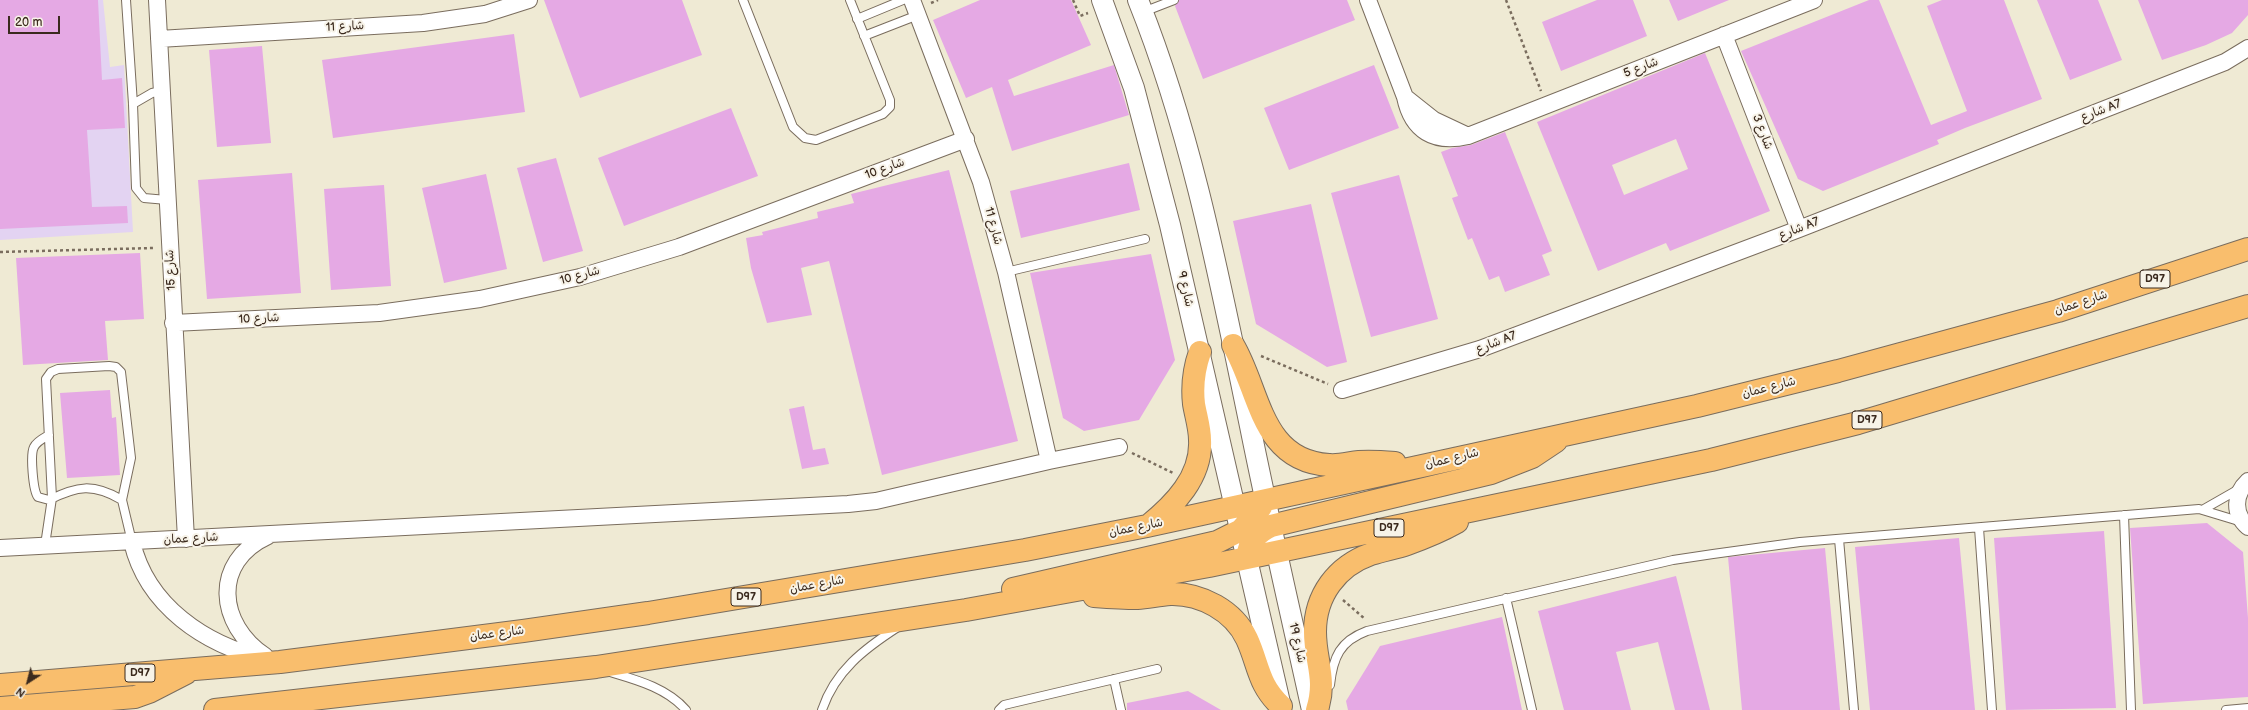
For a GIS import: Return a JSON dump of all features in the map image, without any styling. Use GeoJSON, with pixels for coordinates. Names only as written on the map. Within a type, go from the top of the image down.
{"type":"FeatureCollection","features":[{"type":"Feature","properties":{"kind":"main road","name":"شارع عمان"},"geometry":{"type":"LineString","coordinates":[[0,684],[280,662],[648,613],[1025,550],[1236,508],[1567,433],[1697,406],[1966,337],[2058,311],[2248,249]]}},
{"type":"Feature","properties":{"kind":"main road","name":"D97"},"geometry":{"type":"LineString","coordinates":[[215,710],[596,667],[966,610],[1071,592],[1247,558],[1711,460],[1858,423],[2248,306]]}},
{"type":"Feature","properties":{"kind":"main road"},"geometry":{"type":"LineString","coordinates":[[1233,345],[1249,378],[1262,418],[1276,438],[1294,454],[1316,463],[1328,465],[1375,462],[1414,467]]}},
{"type":"Feature","properties":{"kind":"main road"},"geometry":{"type":"LineString","coordinates":[[1147,526],[1171,505],[1190,481],[1200,451],[1199,430],[1193,391],[1196,364],[1200,352]]}},
{"type":"Feature","properties":{"kind":"main road"},"geometry":{"type":"LineString","coordinates":[[1247,558],[1251,541],[1263,530],[1271,526],[1498,470],[1532,457],[1567,433]]}},
{"type":"Feature","properties":{"kind":"main road"},"geometry":{"type":"LineString","coordinates":[[966,610],[992,597],[1023,586],[1204,546],[1223,540],[1240,530],[1266,501]]}},
{"type":"Feature","properties":{"kind":"main road"},"geometry":{"type":"LineString","coordinates":[[1319,708],[1322,683],[1316,647],[1316,617],[1319,601],[1327,586],[1346,567],[1358,559],[1424,538],[1479,509]]}},
{"type":"Feature","properties":{"kind":"main road"},"geometry":{"type":"LineString","coordinates":[[1071,592],[1116,598],[1182,595],[1194,597],[1216,606],[1233,619],[1242,631],[1250,645],[1264,686],[1281,708]]}},
{"type":"Feature","properties":{"kind":"main road"},"geometry":{"type":"LineString","coordinates":[[0,708],[135,697],[149,692],[192,669]]}},
{"type":"Feature","properties":{"kind":"street","name":"شارع 15"},"geometry":{"type":"LineString","coordinates":[[157,0],[173,323],[186,539]]}},
{"type":"Feature","properties":{"kind":"street","name":"شارع 11"},"geometry":{"type":"LineString","coordinates":[[159,39],[424,23],[485,14],[529,0]]}},
{"type":"Feature","properties":{"kind":"street","name":"شارع 11"},"geometry":{"type":"LineString","coordinates":[[912,0],[966,139],[981,182],[1006,272],[1049,461]]}},
{"type":"Feature","properties":{"kind":"street","name":"شارع 9"},"geometry":{"type":"LineString","coordinates":[[1102,0],[1134,88],[1200,352],[1281,708]]}},
{"type":"Feature","properties":{"kind":"street","name":"شارع 5"},"geometry":{"type":"LineString","coordinates":[[1368,0],[1405,97],[1408,111],[1426,133],[1440,138],[1454,139],[1468,136],[1814,0]]}},
{"type":"Feature","properties":{"kind":"street"},"geometry":{"type":"LineString","coordinates":[[1140,6],[1183,134],[1201,198],[1217,263],[1277,551]]}},
{"type":"Feature","properties":{"kind":"street","name":"شارع 3"},"geometry":{"type":"LineString","coordinates":[[1724,36],[1799,229]]}},
{"type":"Feature","properties":{"kind":"street","name":"شارع A7"},"geometry":{"type":"LineString","coordinates":[[1342,390],[1463,355],[1799,229],[2225,62],[2248,48]]}},
{"type":"Feature","properties":{"kind":"street","name":"شارع 10"},"geometry":{"type":"LineString","coordinates":[[173,323],[379,313],[480,299],[580,277],[679,247],[966,139]]}},
{"type":"Feature","properties":{"kind":"street","name":"شارع عمان"},"geometry":{"type":"LineString","coordinates":[[0,548],[848,504],[876,501],[1049,461],[1119,447]]}},
{"type":"Feature","properties":{"kind":"street"},"geometry":{"type":"LineString","coordinates":[[2246,483],[2237,500],[2239,516],[2246,525]]}},
{"type":"Feature","properties":{"kind":"street"},"geometry":{"type":"LineString","coordinates":[[271,535],[251,546],[242,555],[234,566],[227,591],[230,612],[239,631],[257,650],[280,662]]}},
{"type":"Feature","properties":{"kind":"street"},"geometry":{"type":"LineString","coordinates":[[132,542],[139,566],[149,582],[174,613],[189,625],[222,646],[241,653],[280,662]]}},
{"type":"Feature","properties":{"kind":"street","name":"شارع 19"},"geometry":{"type":"LineString","coordinates":[[1277,551],[1282,576],[1319,708]]}},
{"type":"Feature","properties":{"kind":"lane"},"geometry":{"type":"LineString","coordinates":[[126,0],[133,104],[136,188],[144,198],[167,200]]}},
{"type":"Feature","properties":{"kind":"lane"},"geometry":{"type":"LineString","coordinates":[[743,0],[793,127],[796,132],[805,138],[821,138],[883,114],[888,110],[890,100],[850,0]]}},
{"type":"Feature","properties":{"kind":"lane"},"geometry":{"type":"LineString","coordinates":[[857,18],[903,0]]}},
{"type":"Feature","properties":{"kind":"lane"},"geometry":{"type":"LineString","coordinates":[[1140,6],[1174,0]]}},
{"type":"Feature","properties":{"kind":"lane"},"geometry":{"type":"LineString","coordinates":[[864,36],[918,15]]}},
{"type":"Feature","properties":{"kind":"lane"},"geometry":{"type":"LineString","coordinates":[[133,104],[152,93],[162,91]]}},
{"type":"Feature","properties":{"kind":"lane"},"geometry":{"type":"LineString","coordinates":[[1006,272],[1145,239]]}},
{"type":"Feature","properties":{"kind":"lane"},"geometry":{"type":"LineString","coordinates":[[45,545],[52,498],[46,383],[51,372],[58,369],[110,366],[119,369],[131,452],[130,469],[122,500],[132,542]]}},
{"type":"Feature","properties":{"kind":"lane"},"geometry":{"type":"LineString","coordinates":[[49,435],[34,447],[33,468],[35,494],[45,500],[65,491],[80,488],[95,488],[109,492],[122,500]]}},
{"type":"Feature","properties":{"kind":"lane"},"geometry":{"type":"LineString","coordinates":[[1319,708],[1333,664],[1342,648],[1349,640],[1376,628],[1673,560],[1750,548],[1840,539],[2204,509],[2224,499],[2246,483]]}},
{"type":"Feature","properties":{"kind":"lane"},"geometry":{"type":"LineString","coordinates":[[2204,509],[2246,525]]}},
{"type":"Feature","properties":{"kind":"lane"},"geometry":{"type":"LineString","coordinates":[[2124,515],[2132,710]]}},
{"type":"Feature","properties":{"kind":"lane"},"geometry":{"type":"LineString","coordinates":[[1979,528],[1992,710]]}},
{"type":"Feature","properties":{"kind":"lane"},"geometry":{"type":"LineString","coordinates":[[1840,539],[1854,710]]}},
{"type":"Feature","properties":{"kind":"lane"},"geometry":{"type":"LineString","coordinates":[[1506,598],[1532,710]]}},
{"type":"Feature","properties":{"kind":"lane"},"geometry":{"type":"LineString","coordinates":[[822,710],[835,681],[854,659],[871,644],[912,619]]}},
{"type":"Feature","properties":{"kind":"lane"},"geometry":{"type":"LineString","coordinates":[[596,667],[647,684],[666,693],[686,710]]}},
{"type":"Feature","properties":{"kind":"lane"},"geometry":{"type":"LineString","coordinates":[[998,710],[1004,705],[1156,669]]}},
{"type":"Feature","properties":{"kind":"lane"},"geometry":{"type":"LineString","coordinates":[[1114,679],[1121,710]]}},
{"type":"Feature","properties":{"kind":"lane"},"geometry":{"type":"LineString","coordinates":[[2226,710],[2248,708]]}},
{"type":"Feature","properties":{"kind":"path"},"geometry":{"type":"LineString","coordinates":[[1506,0],[1547,105]]}},
{"type":"Feature","properties":{"kind":"path"},"geometry":{"type":"LineString","coordinates":[[0,252],[170,248]]}},
{"type":"Feature","properties":{"kind":"path"},"geometry":{"type":"LineString","coordinates":[[1233,345],[1342,390]]}},
{"type":"Feature","properties":{"kind":"path"},"geometry":{"type":"LineString","coordinates":[[1119,447],[1190,481]]}},
{"type":"Feature","properties":{"kind":"path"},"geometry":{"type":"LineString","coordinates":[[1327,586],[1376,628]]}},
{"type":"Feature","properties":{"kind":"shaded area"},"geometry":{"type":"Polygon","coordinates":[[[0,0],[103,0],[110,67],[124,65],[133,232],[0,240],[0,0]]]}},
{"type":"Feature","properties":{"kind":"building"},"geometry":{"type":"Polygon","coordinates":[[[0,0],[98,0],[102,80],[122,78],[125,128],[87,130],[92,207],[127,206],[128,223],[0,229],[0,0]]]}},
{"type":"Feature","properties":{"kind":"building"},"geometry":{"type":"Polygon","coordinates":[[[544,0],[682,0],[702,55],[580,98],[544,0]]]}},
{"type":"Feature","properties":{"kind":"building"},"geometry":{"type":"Polygon","coordinates":[[[980,0],[1071,0],[1091,45],[1008,80],[1014,96],[1114,65],[1129,115],[1012,151],[992,87],[966,98],[933,20],[980,0]]]}},
{"type":"Feature","properties":{"kind":"building"},"geometry":{"type":"Polygon","coordinates":[[[1179,0],[1347,0],[1355,20],[1203,79],[1175,6],[1179,0]]]}},
{"type":"Feature","properties":{"kind":"building"},"geometry":{"type":"Polygon","coordinates":[[[1597,0],[1633,0],[1647,36],[1561,71],[1542,22],[1597,0]]]}},
{"type":"Feature","properties":{"kind":"building"},"geometry":{"type":"Polygon","coordinates":[[[1669,0],[1729,0],[1678,21],[1669,0]]]}},
{"type":"Feature","properties":{"kind":"building"},"geometry":{"type":"Polygon","coordinates":[[[1869,0],[1879,0],[1931,125],[1967,111],[1927,6],[1942,0],[2004,0],[2042,99],[1965,128],[1937,140],[1939,144],[1823,191],[1798,179],[1741,51],[1869,0]]]}},
{"type":"Feature","properties":{"kind":"building"},"geometry":{"type":"Polygon","coordinates":[[[2037,0],[2098,0],[2122,60],[2070,80],[2037,0]]]}},
{"type":"Feature","properties":{"kind":"building"},"geometry":{"type":"Polygon","coordinates":[[[2138,0],[2248,0],[2248,15],[2232,33],[2206,45],[2162,60],[2138,0]]]}},
{"type":"Feature","properties":{"kind":"building"},"geometry":{"type":"Polygon","coordinates":[[[514,34],[525,112],[333,138],[322,60],[514,34]]]}},
{"type":"Feature","properties":{"kind":"building"},"geometry":{"type":"Polygon","coordinates":[[[262,46],[271,143],[217,147],[209,50],[262,46]]]}},
{"type":"Feature","properties":{"kind":"building"},"geometry":{"type":"Polygon","coordinates":[[[1705,53],[1770,211],[1670,251],[1666,243],[1598,271],[1537,122],[1705,53]],[[1676,139],[1612,165],[1624,195],[1688,169],[1676,139]]]}},
{"type":"Feature","properties":{"kind":"building"},"geometry":{"type":"Polygon","coordinates":[[[1374,65],[1399,128],[1289,170],[1264,108],[1374,65]]]}},
{"type":"Feature","properties":{"kind":"building"},"geometry":{"type":"Polygon","coordinates":[[[731,108],[758,176],[624,226],[598,158],[731,108]]]}},
{"type":"Feature","properties":{"kind":"building"},"geometry":{"type":"Polygon","coordinates":[[[1505,132],[1552,251],[1542,255],[1550,275],[1505,292],[1499,276],[1489,280],[1472,238],[1468,240],[1452,198],[1458,196],[1441,152],[1452,148],[1471,145],[1505,132]]]}},
{"type":"Feature","properties":{"kind":"building"},"geometry":{"type":"Polygon","coordinates":[[[556,158],[583,251],[543,262],[517,168],[556,158]]]}},
{"type":"Feature","properties":{"kind":"building"},"geometry":{"type":"Polygon","coordinates":[[[1129,163],[1140,210],[1021,238],[1010,191],[1129,163]]]}},
{"type":"Feature","properties":{"kind":"building"},"geometry":{"type":"Polygon","coordinates":[[[949,170],[1018,441],[882,475],[829,261],[801,268],[812,315],[767,323],[751,268],[746,238],[763,235],[762,232],[818,218],[817,212],[854,203],[851,194],[949,170]]]}},
{"type":"Feature","properties":{"kind":"building"},"geometry":{"type":"Polygon","coordinates":[[[292,173],[301,293],[207,299],[198,180],[292,173]]]}},
{"type":"Feature","properties":{"kind":"building"},"geometry":{"type":"Polygon","coordinates":[[[486,174],[507,269],[444,283],[422,188],[486,174]]]}},
{"type":"Feature","properties":{"kind":"building"},"geometry":{"type":"Polygon","coordinates":[[[1399,175],[1438,319],[1371,337],[1331,193],[1399,175]]]}},
{"type":"Feature","properties":{"kind":"building"},"geometry":{"type":"Polygon","coordinates":[[[384,185],[391,286],[331,290],[324,189],[384,185]]]}},
{"type":"Feature","properties":{"kind":"building"},"geometry":{"type":"Polygon","coordinates":[[[1311,204],[1347,362],[1327,367],[1256,324],[1233,221],[1311,204]]]}},
{"type":"Feature","properties":{"kind":"building"},"geometry":{"type":"Polygon","coordinates":[[[140,253],[144,319],[105,321],[108,360],[23,365],[16,258],[140,253]]]}},
{"type":"Feature","properties":{"kind":"building"},"geometry":{"type":"Polygon","coordinates":[[[1151,254],[1175,360],[1139,420],[1084,431],[1063,418],[1030,273],[1151,254]]]}},
{"type":"Feature","properties":{"kind":"building"},"geometry":{"type":"Polygon","coordinates":[[[110,390],[112,418],[116,417],[120,475],[67,478],[60,393],[110,390]]]}},
{"type":"Feature","properties":{"kind":"building"},"geometry":{"type":"Polygon","coordinates":[[[804,406],[813,450],[825,448],[829,464],[802,469],[789,409],[804,406]]]}},
{"type":"Feature","properties":{"kind":"building"},"geometry":{"type":"Polygon","coordinates":[[[2207,523],[2243,552],[2248,618],[2248,697],[2143,704],[2130,528],[2207,523]]]}},
{"type":"Feature","properties":{"kind":"building"},"geometry":{"type":"Polygon","coordinates":[[[2104,531],[2116,708],[2006,710],[1994,538],[2104,531]]]}},
{"type":"Feature","properties":{"kind":"building"},"geometry":{"type":"Polygon","coordinates":[[[1959,538],[1975,710],[1870,710],[1855,547],[1959,538]]]}},
{"type":"Feature","properties":{"kind":"building"},"geometry":{"type":"Polygon","coordinates":[[[1825,548],[1840,710],[1742,710],[1728,557],[1825,548]]]}},
{"type":"Feature","properties":{"kind":"building"},"geometry":{"type":"Polygon","coordinates":[[[1676,576],[1710,710],[1675,710],[1658,642],[1616,652],[1631,710],[1564,710],[1538,611],[1676,576]]]}},
{"type":"Feature","properties":{"kind":"building"},"geometry":{"type":"Polygon","coordinates":[[[1502,617],[1522,710],[1348,710],[1346,701],[1380,646],[1502,617]]]}},
{"type":"Feature","properties":{"kind":"building"},"geometry":{"type":"Polygon","coordinates":[[[1188,691],[1221,710],[1127,710],[1127,703],[1188,691]]]}}]}
